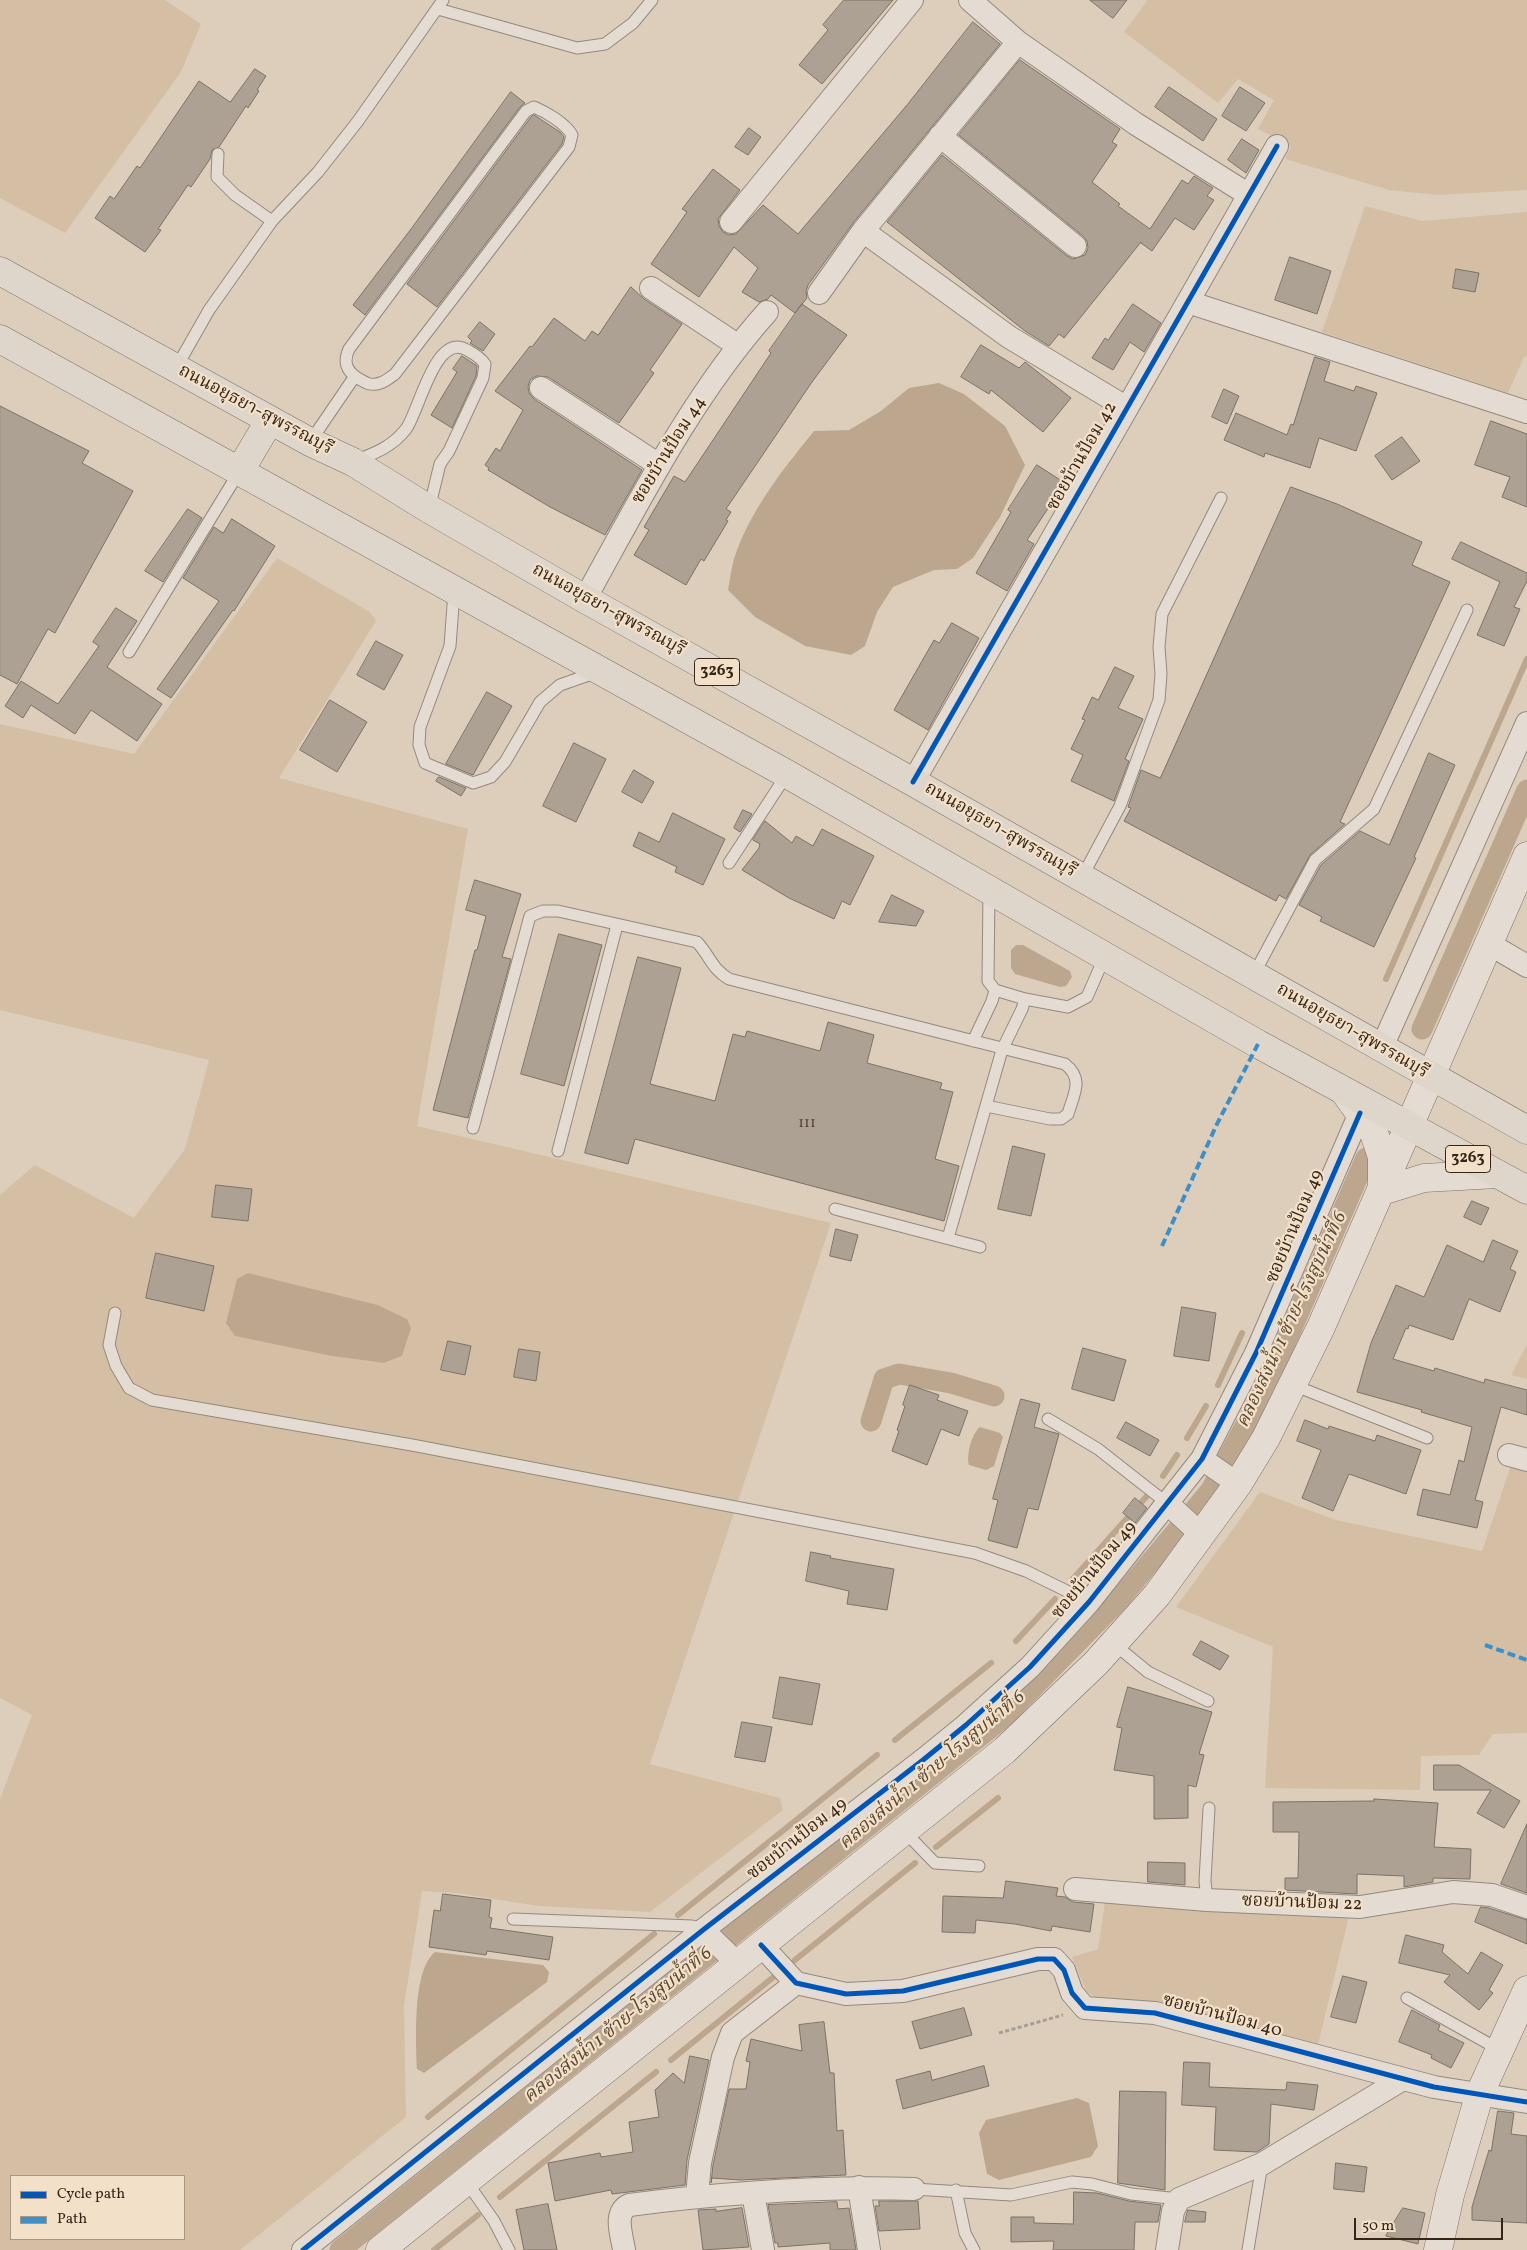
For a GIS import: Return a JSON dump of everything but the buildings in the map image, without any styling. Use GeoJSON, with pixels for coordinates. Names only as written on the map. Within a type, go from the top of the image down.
{"type":"FeatureCollection","features":[{"type":"Feature","properties":{"kind":"main road","name":"ถนนอยุธยา-สุพรรณบุรี"},"geometry":{"type":"LineString","coordinates":[[0,271],[310,442],[353,462],[429,509],[1527,1130]]}},
{"type":"Feature","properties":{"kind":"main road","name":"3263"},"geometry":{"type":"LineString","coordinates":[[0,339],[787,774],[1105,956],[1352,1102],[1410,1127],[1527,1190]]}},
{"type":"Feature","properties":{"kind":"main road"},"geometry":{"type":"LineString","coordinates":[[239,472],[270,420]]}},
{"type":"Feature","properties":{"kind":"main road"},"geometry":{"type":"LineString","coordinates":[[380,2250],[466,2182],[720,1946],[761,1945],[1005,1750],[1114,1644],[1157,1595],[1183,1517],[1219,1471],[1293,1385],[1382,1191],[1527,856]]}},
{"type":"Feature","properties":{"kind":"main road"},"geometry":{"type":"LineString","coordinates":[[1352,1102],[1374,1133],[1382,1157],[1382,1191]]}},
{"type":"Feature","properties":{"kind":"main road"},"geometry":{"type":"LineString","coordinates":[[1382,1191],[1424,1178],[1497,1174]]}},
{"type":"Feature","properties":{"kind":"main road"},"geometry":{"type":"LineString","coordinates":[[1438,2250],[1450,2195],[1480,2093],[1527,1990]]}},
{"type":"Feature","properties":{"kind":"street"},"geometry":{"type":"LineString","coordinates":[[731,222],[912,0]]}},
{"type":"Feature","properties":{"kind":"street"},"geometry":{"type":"LineString","coordinates":[[970,0],[1018,42],[1136,124],[1249,195]]}},
{"type":"Feature","properties":{"kind":"street"},"geometry":{"type":"LineString","coordinates":[[819,293],[863,231],[1018,42]]}},
{"type":"Feature","properties":{"kind":"street"},"geometry":{"type":"LineString","coordinates":[[940,136],[1075,246]]}},
{"type":"Feature","properties":{"kind":"street","name":"ซอยบ้านป้อม 42"},"geometry":{"type":"LineString","coordinates":[[913,782],[1277,146]]}},
{"type":"Feature","properties":{"kind":"street"},"geometry":{"type":"LineString","coordinates":[[863,231],[1009,337],[1127,408]]}},
{"type":"Feature","properties":{"kind":"street"},"geometry":{"type":"LineString","coordinates":[[651,288],[737,345]]}},
{"type":"Feature","properties":{"kind":"street"},"geometry":{"type":"LineString","coordinates":[[1188,302],[1527,412]]}},
{"type":"Feature","properties":{"kind":"street","name":"ซอยบ้านป้อม 44"},"geometry":{"type":"LineString","coordinates":[[586,598],[658,465],[737,345],[767,312]]}},
{"type":"Feature","properties":{"kind":"street"},"geometry":{"type":"LineString","coordinates":[[541,388],[658,465]]}},
{"type":"Feature","properties":{"kind":"street"},"geometry":{"type":"LineString","coordinates":[[1381,1048],[1527,723]]}},
{"type":"Feature","properties":{"kind":"street"},"geometry":{"type":"LineString","coordinates":[[1489,944],[1527,966]]}},
{"type":"Feature","properties":{"kind":"street","name":"ซอยบ้านป้อม 49"},"geometry":{"type":"LineString","coordinates":[[303,2250],[720,1946],[1030,1667],[1089,1602],[1183,1517],[1219,1471],[1256,1353],[1352,1102]]}},
{"type":"Feature","properties":{"kind":"street","name":"ซอยบ้านป้อม 22"},"geometry":{"type":"LineString","coordinates":[[1075,1888],[1207,1900],[1360,1907],[1453,1892],[1492,1896],[1527,1907]]}},
{"type":"Feature","properties":{"kind":"street"},"geometry":{"type":"LineString","coordinates":[[761,1945],[796,1983],[846,1994],[903,1991],[1038,1960],[1054,1960],[1064,1970],[1072,1993],[1085,2008]]}},
{"type":"Feature","properties":{"kind":"street"},"geometry":{"type":"LineString","coordinates":[[697,2196],[700,2163],[724,2058],[732,2033],[796,1983]]}},
{"type":"Feature","properties":{"kind":"street","name":"ซอยบ้านป้อม 40"},"geometry":{"type":"LineString","coordinates":[[1085,2008],[1156,2013],[1434,2087],[1527,2102]]}},
{"type":"Feature","properties":{"kind":"street"},"geometry":{"type":"LineString","coordinates":[[1167,2250],[1173,2211],[1179,2199],[1262,2164],[1403,2078]]}},
{"type":"Feature","properties":{"kind":"street"},"geometry":{"type":"LineString","coordinates":[[624,2250],[619,2214],[622,2208],[629,2205],[697,2196],[859,2187],[914,2189]]}},
{"type":"Feature","properties":{"kind":"street"},"geometry":{"type":"LineString","coordinates":[[859,2187],[869,2250]]}},
{"type":"Feature","properties":{"kind":"street"},"geometry":{"type":"LineString","coordinates":[[753,2193],[763,2250]]}},
{"type":"Feature","properties":{"kind":"lane"},"geometry":{"type":"LineString","coordinates":[[175,368],[209,310],[272,222],[318,172],[347,135],[440,5],[577,48],[605,44],[633,22],[652,0]]}},
{"type":"Feature","properties":{"kind":"lane"},"geometry":{"type":"LineString","coordinates":[[534,107],[569,130],[572,139],[569,147],[395,374],[384,382],[370,384],[355,376],[346,367],[345,358],[349,349],[526,111],[534,107]]}},
{"type":"Feature","properties":{"kind":"lane"},"geometry":{"type":"LineString","coordinates":[[218,154],[217,177],[235,195],[272,222]]}},
{"type":"Feature","properties":{"kind":"lane"},"geometry":{"type":"LineString","coordinates":[[353,462],[382,450],[396,441],[408,427],[432,371],[444,352],[462,347],[480,358],[485,364],[483,378],[449,451],[440,464],[429,509]]}},
{"type":"Feature","properties":{"kind":"lane"},"geometry":{"type":"LineString","coordinates":[[310,442],[355,376]]}},
{"type":"Feature","properties":{"kind":"lane"},"geometry":{"type":"LineString","coordinates":[[129,652],[239,472]]}},
{"type":"Feature","properties":{"kind":"lane"},"geometry":{"type":"LineString","coordinates":[[1082,879],[1120,806],[1159,700],[1161,674],[1159,647],[1162,614],[1221,498]]}},
{"type":"Feature","properties":{"kind":"lane"},"geometry":{"type":"LineString","coordinates":[[454,589],[450,646],[420,727],[418,745],[425,763],[473,783],[491,777],[505,762],[540,702],[560,685],[599,671]]}},
{"type":"Feature","properties":{"kind":"lane"},"geometry":{"type":"LineString","coordinates":[[1253,976],[1315,860],[1374,809],[1467,610]]}},
{"type":"Feature","properties":{"kind":"lane"},"geometry":{"type":"LineString","coordinates":[[729,863],[787,774]]}},
{"type":"Feature","properties":{"kind":"lane"},"geometry":{"type":"LineString","coordinates":[[989,891],[988,981],[995,990],[1024,999],[1068,1007],[1087,997],[1105,956]]}},
{"type":"Feature","properties":{"kind":"lane"},"geometry":{"type":"LineString","coordinates":[[473,1128],[530,916],[543,911],[558,911],[697,942],[705,951],[717,972],[729,979],[1002,1050],[1065,1064],[1074,1071],[1077,1079],[1068,1114],[1060,1119],[1050,1120],[986,1106]]}},
{"type":"Feature","properties":{"kind":"lane"},"geometry":{"type":"LineString","coordinates":[[558,1151],[617,925]]}},
{"type":"Feature","properties":{"kind":"lane"},"geometry":{"type":"LineString","coordinates":[[973,1041],[992,1001],[995,990]]}},
{"type":"Feature","properties":{"kind":"lane"},"geometry":{"type":"LineString","coordinates":[[948,1238],[1002,1050],[1022,1009],[1024,999]]}},
{"type":"Feature","properties":{"kind":"lane"},"geometry":{"type":"LineString","coordinates":[[835,1209],[980,1248]]}},
{"type":"Feature","properties":{"kind":"lane"},"geometry":{"type":"LineString","coordinates":[[115,1313],[109,1345],[116,1366],[129,1388],[152,1400],[412,1446],[975,1553],[1026,1571],[1089,1602]]}},
{"type":"Feature","properties":{"kind":"lane"},"geometry":{"type":"LineString","coordinates":[[1293,1385],[1427,1438]]}},
{"type":"Feature","properties":{"kind":"lane"},"geometry":{"type":"LineString","coordinates":[[1048,1419],[1098,1449],[1183,1517]]}},
{"type":"Feature","properties":{"kind":"lane"},"geometry":{"type":"LineString","coordinates":[[1114,1644],[1148,1672],[1208,1701]]}},
{"type":"Feature","properties":{"kind":"lane"},"geometry":{"type":"LineString","coordinates":[[1207,1900],[1205,1881],[1209,1808]]}},
{"type":"Feature","properties":{"kind":"lane"},"geometry":{"type":"LineString","coordinates":[[904,1831],[935,1863],[979,1866]]}},
{"type":"Feature","properties":{"kind":"lane"},"geometry":{"type":"LineString","coordinates":[[514,1919],[692,1926],[720,1946]]}},
{"type":"Feature","properties":{"kind":"lane"},"geometry":{"type":"LineString","coordinates":[[1407,1998],[1500,2050]]}},
{"type":"Feature","properties":{"kind":"lane"},"geometry":{"type":"LineString","coordinates":[[1248,2250],[1262,2164]]}},
{"type":"Feature","properties":{"kind":"lane"},"geometry":{"type":"LineString","coordinates":[[466,2182],[494,2221],[509,2250]]}},
{"type":"Feature","properties":{"kind":"lane"},"geometry":{"type":"LineString","coordinates":[[914,2189],[956,2190],[1011,2195],[1072,2182],[1092,2184],[1131,2194],[1179,2199]]}},
{"type":"Feature","properties":{"kind":"lane"},"geometry":{"type":"LineString","coordinates":[[956,2190],[965,2233],[974,2250]]}},
{"type":"Feature","properties":{"kind":"path"},"geometry":{"type":"LineString","coordinates":[[1000,2033],[1085,2008]]}},
{"type":"Feature","properties":{"kind":"shaded area"},"geometry":{"type":"Polygon","coordinates":[[[0,0],[165,0],[201,24],[181,72],[65,233],[0,198],[0,0]]]}},
{"type":"Feature","properties":{"kind":"shaded area"},"geometry":{"type":"Polygon","coordinates":[[[1145,0],[1527,0],[1527,190],[1438,195],[1389,190],[1285,159],[1291,146],[1258,129],[1274,100],[1238,79],[1218,103],[1124,32],[1147,1],[1145,0]]]}},
{"type":"Feature","properties":{"kind":"shaded area"},"geometry":{"type":"Polygon","coordinates":[[[1365,206],[1422,221],[1527,212],[1527,356],[1524,357],[1508,393],[1322,332],[1365,206]]]}},
{"type":"Feature","properties":{"kind":"shaded area"},"geometry":{"type":"Polygon","coordinates":[[[939,383],[964,394],[1005,426],[1025,465],[1000,517],[973,558],[957,569],[934,570],[893,587],[877,612],[865,646],[851,655],[805,646],[755,617],[728,590],[734,559],[748,525],[758,508],[802,445],[814,431],[849,430],[881,411],[909,388],[939,383]]]}},
{"type":"Feature","properties":{"kind":"shaded area"},"geometry":{"type":"Polygon","coordinates":[[[277,558],[370,612],[376,621],[279,778],[468,829],[417,1126],[831,1223],[650,1764],[780,1798],[783,1810],[650,1912],[539,1906],[456,1893],[422,1891],[404,2006],[406,2117],[240,2250],[0,2250],[0,1799],[32,1715],[0,1698],[0,1195],[35,1165],[134,1218],[185,1149],[209,1060],[0,1010],[0,724],[134,754],[277,558]],[[248,1273],[332,1356],[384,1363],[402,1356],[407,1319],[378,1305],[248,1273]]]}},
{"type":"Feature","properties":{"kind":"shaded area"},"geometry":{"type":"Polygon","coordinates":[[[1016,945],[1023,945],[1070,971],[1072,977],[1066,986],[1060,987],[1015,974],[1011,968],[1011,950],[1016,945]]]}},
{"type":"Feature","properties":{"kind":"shaded area"},"geometry":{"type":"Polygon","coordinates":[[[248,1273],[378,1305],[407,1319],[411,1328],[402,1356],[384,1363],[332,1356],[235,1336],[226,1323],[237,1279],[248,1273]]]}},
{"type":"Feature","properties":{"kind":"shaded area"},"geometry":{"type":"Polygon","coordinates":[[[1527,1344],[1527,1379],[1511,1375],[1527,1344]]]}},
{"type":"Feature","properties":{"kind":"shaded area"},"geometry":{"type":"Polygon","coordinates":[[[980,1427],[1000,1433],[1003,1437],[994,1466],[986,1470],[969,1465],[968,1461],[972,1439],[980,1427]]]}},
{"type":"Feature","properties":{"kind":"shaded area"},"geometry":{"type":"Polygon","coordinates":[[[1511,1465],[1527,1469],[1527,1733],[1493,1734],[1479,1755],[1421,1756],[1420,1790],[1265,1788],[1273,1647],[1176,1607],[1260,1492],[1336,1520],[1482,1551],[1511,1465]]]}},
{"type":"Feature","properties":{"kind":"shaded area"},"geometry":{"type":"Polygon","coordinates":[[[1105,1902],[1349,1916],[1318,2045],[1159,2002],[1099,1999],[1086,1991],[1072,1957],[1098,1949],[1105,1902]]]}},
{"type":"Feature","properties":{"kind":"shaded area"},"geometry":{"type":"Polygon","coordinates":[[[435,1952],[543,1965],[549,1972],[547,1982],[424,2073],[417,2069],[417,2007],[422,1974],[435,1952]]]}},
{"type":"Feature","properties":{"kind":"shaded area"},"geometry":{"type":"Polygon","coordinates":[[[1077,2098],[1089,2103],[1098,2146],[1091,2157],[999,2180],[987,2174],[979,2133],[986,2120],[1077,2098]]]}},
{"type":"Feature","properties":{"kind":"waterway"},"geometry":{"type":"LineString","coordinates":[[1386,979],[1527,659]]}},
{"type":"Feature","properties":{"kind":"waterway","name":"คลองส่งน้ำ 1 ซ้าย-โรงสูบน้ำที่ 6"},"geometry":{"type":"LineString","coordinates":[[1422,1029],[1527,790]]}},
{"type":"Feature","properties":{"kind":"waterway","name":"คลองส่งน้ำ 1 ซ้าย-โรงสูบน้ำที่ 6"},"geometry":{"type":"LineString","coordinates":[[340,2250],[1005,1716],[1117,1602],[1211,1490],[1268,1383],[1366,1158]]}},
{"type":"Feature","properties":{"kind":"waterway"},"geometry":{"type":"LineString","coordinates":[[1218,1385],[1242,1333]]}},
{"type":"Feature","properties":{"kind":"waterway"},"geometry":{"type":"LineString","coordinates":[[871,1421],[884,1379],[899,1374],[951,1383],[994,1396]]}},
{"type":"Feature","properties":{"kind":"waterway"},"geometry":{"type":"LineString","coordinates":[[1187,1438],[1206,1406]]}},
{"type":"Feature","properties":{"kind":"waterway"},"geometry":{"type":"LineString","coordinates":[[1163,1476],[1177,1455]]}},
{"type":"Feature","properties":{"kind":"waterway"},"geometry":{"type":"LineString","coordinates":[[1072,1580],[1146,1497]]}},
{"type":"Feature","properties":{"kind":"waterway"},"geometry":{"type":"LineString","coordinates":[[1016,1641],[1055,1599]]}},
{"type":"Feature","properties":{"kind":"waterway"},"geometry":{"type":"LineString","coordinates":[[895,1740],[991,1663]]}},
{"type":"Feature","properties":{"kind":"waterway"},"geometry":{"type":"LineString","coordinates":[[678,1915],[877,1755]]}},
{"type":"Feature","properties":{"kind":"waterway"},"geometry":{"type":"LineString","coordinates":[[936,1847],[998,1798]]}},
{"type":"Feature","properties":{"kind":"waterway"},"geometry":{"type":"LineString","coordinates":[[795,1960],[915,1863]]}},
{"type":"Feature","properties":{"kind":"waterway"},"geometry":{"type":"LineString","coordinates":[[428,2117],[654,1934]]}},
{"type":"Feature","properties":{"kind":"waterway"},"geometry":{"type":"LineString","coordinates":[[671,2060],[776,1975]]}},
{"type":"Feature","properties":{"kind":"waterway"},"geometry":{"type":"LineString","coordinates":[[500,2197],[656,2072]]}},
{"type":"Feature","properties":{"kind":"waterway"},"geometry":{"type":"LineString","coordinates":[[434,2250],[478,2215]]}},
{"type":"Feature","properties":{"kind":"marked path"},"geometry":{"type":"LineString","coordinates":[[1162,1246],[1216,1126],[1258,1044]]}},
{"type":"Feature","properties":{"kind":"marked path"},"geometry":{"type":"LineString","coordinates":[[1485,1645],[1527,1660]]}},
{"type":"Feature","properties":{"kind":"cycle path"},"geometry":{"type":"LineString","coordinates":[[913,782],[1277,146]]}},
{"type":"Feature","properties":{"kind":"cycle path"},"geometry":{"type":"LineString","coordinates":[[303,2250],[703,1930],[923,1760],[966,1725],[1030,1667],[1089,1602],[1202,1459],[1256,1353],[1360,1113]]}},
{"type":"Feature","properties":{"kind":"cycle path"},"geometry":{"type":"LineString","coordinates":[[761,1945],[796,1983],[846,1994],[903,1991],[1038,1959],[1054,1959],[1064,1970],[1072,1993],[1085,2008],[1155,2013],[1434,2087],[1527,2102]]}}]}
